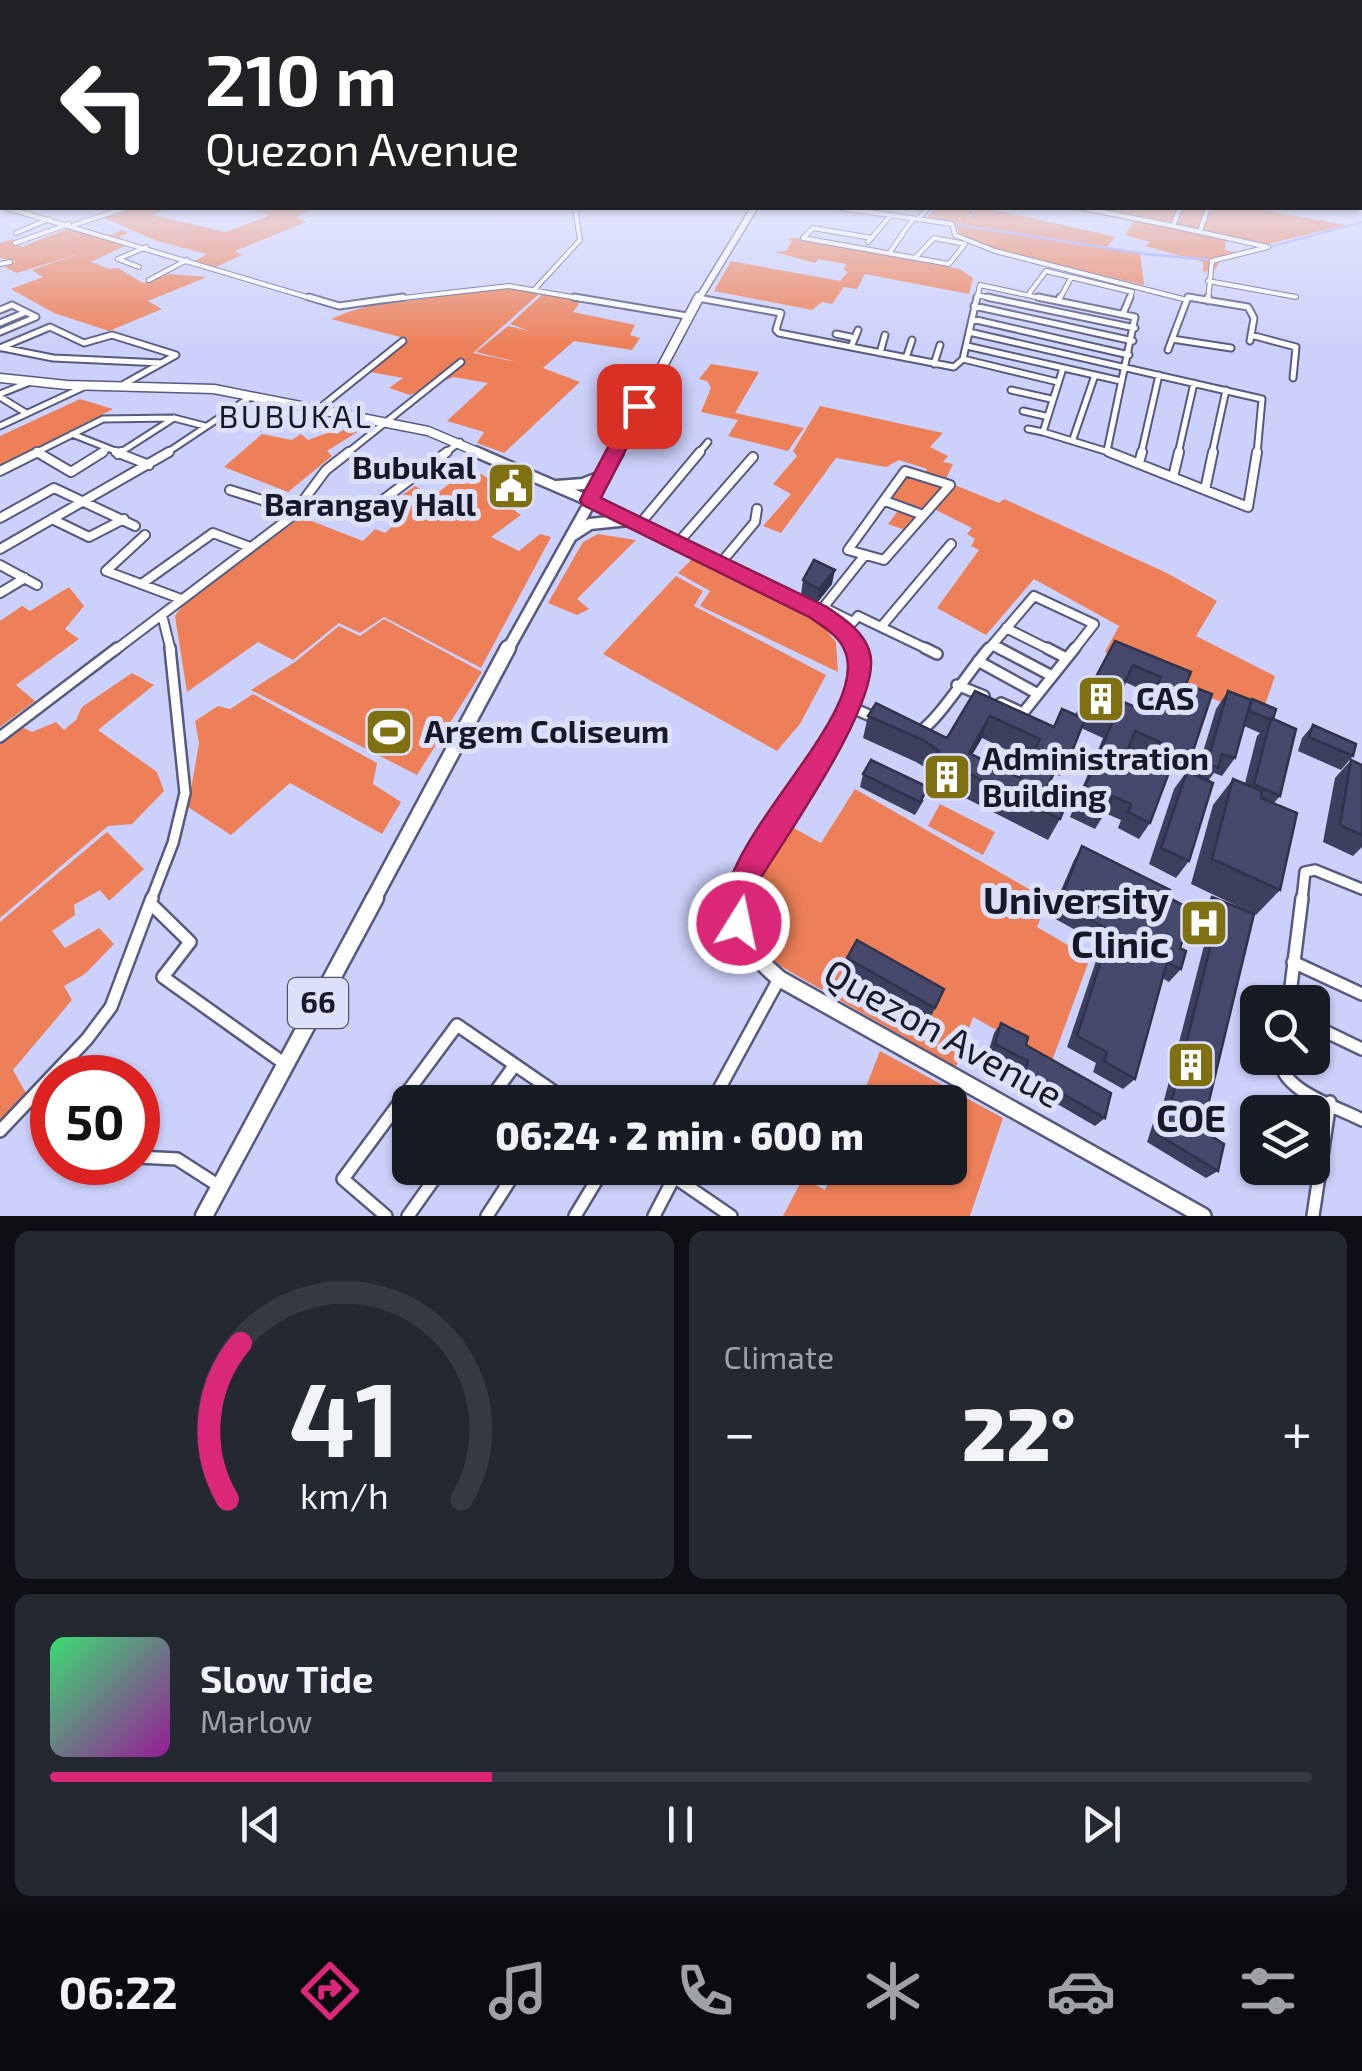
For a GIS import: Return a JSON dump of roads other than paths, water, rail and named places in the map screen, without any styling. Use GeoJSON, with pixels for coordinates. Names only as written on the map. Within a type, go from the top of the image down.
{"type":"FeatureCollection","features":[{"type":"Feature","properties":{"kind":"main road","name":"66"},"geometry":{"type":"LineString","coordinates":[[204,1216],[566,542],[606,476],[687,316],[739,233]]}},
{"type":"Feature","properties":{"kind":"main road","name":"Quezon Avenue"},"geometry":{"type":"LineString","coordinates":[[0,378],[214,389],[460,442],[821,610],[845,632],[858,652],[860,673],[850,707],[742,890],[739,923],[746,943],[780,979],[1202,1216]]}},
{"type":"Feature","properties":{"kind":"main road"},"geometry":{"type":"LineString","coordinates":[[557,486],[583,484],[606,476]]}},
{"type":"Feature","properties":{"kind":"main road"},"geometry":{"type":"LineString","coordinates":[[566,542],[590,524],[634,523]]}},
{"type":"Feature","properties":{"kind":"street"},"geometry":{"type":"LineString","coordinates":[[15,243],[47,233]]}},
{"type":"Feature","properties":{"kind":"street"},"geometry":{"type":"LineString","coordinates":[[97,233],[339,306],[474,287],[534,290],[687,316]]}},
{"type":"Feature","properties":{"kind":"street"},"geometry":{"type":"LineString","coordinates":[[534,290],[580,240],[579,233]]}},
{"type":"Feature","properties":{"kind":"street"},"geometry":{"type":"LineString","coordinates":[[808,233],[803,238],[862,250],[949,264],[966,244],[934,238],[915,258]]}},
{"type":"Feature","properties":{"kind":"street"},"geometry":{"type":"LineString","coordinates":[[841,233],[872,238]]}},
{"type":"Feature","properties":{"kind":"street"},"geometry":{"type":"LineString","coordinates":[[862,250],[876,233]]}},
{"type":"Feature","properties":{"kind":"street"},"geometry":{"type":"LineString","coordinates":[[890,252],[905,233]]}},
{"type":"Feature","properties":{"kind":"street"},"geometry":{"type":"LineString","coordinates":[[954,233],[995,250],[1188,297],[1248,307]]}},
{"type":"Feature","properties":{"kind":"street"},"geometry":{"type":"LineString","coordinates":[[1208,301],[1212,262],[1268,247],[1211,233]]}},
{"type":"Feature","properties":{"kind":"street"},"geometry":{"type":"LineString","coordinates":[[139,267],[118,259],[146,247]]}},
{"type":"Feature","properties":{"kind":"street"},"geometry":{"type":"LineString","coordinates":[[150,280],[187,260]]}},
{"type":"Feature","properties":{"kind":"street"},"geometry":{"type":"LineString","coordinates":[[0,264],[10,262]]}},
{"type":"Feature","properties":{"kind":"street"},"geometry":{"type":"LineString","coordinates":[[1028,295],[1046,271],[1132,292],[1123,314]]}},
{"type":"Feature","properties":{"kind":"street"},"geometry":{"type":"LineString","coordinates":[[1058,301],[1071,278]]}},
{"type":"Feature","properties":{"kind":"street"},"geometry":{"type":"LineString","coordinates":[[1208,281],[1296,297]]}},
{"type":"Feature","properties":{"kind":"street"},"geometry":{"type":"LineString","coordinates":[[698,298],[781,313],[776,330],[779,333],[958,366],[967,346],[981,285],[1136,314],[1107,450]]}},
{"type":"Feature","properties":{"kind":"street"},"geometry":{"type":"LineString","coordinates":[[1093,308],[1104,286]]}},
{"type":"Feature","properties":{"kind":"street"},"geometry":{"type":"LineString","coordinates":[[1253,289],[1248,307],[1254,318],[1250,338],[1296,347],[1293,378]]}},
{"type":"Feature","properties":{"kind":"street"},"geometry":{"type":"LineString","coordinates":[[977,295],[1135,328]]}},
{"type":"Feature","properties":{"kind":"street"},"geometry":{"type":"LineString","coordinates":[[1168,350],[1188,297]]}},
{"type":"Feature","properties":{"kind":"street"},"geometry":{"type":"LineString","coordinates":[[0,310],[12,305],[36,317],[0,332]]}},
{"type":"Feature","properties":{"kind":"street"},"geometry":{"type":"LineString","coordinates":[[974,306],[1133,341]]}},
{"type":"Feature","properties":{"kind":"street"},"geometry":{"type":"LineString","coordinates":[[0,322],[26,312]]}},
{"type":"Feature","properties":{"kind":"street"},"geometry":{"type":"LineString","coordinates":[[972,319],[1129,355]]}},
{"type":"Feature","properties":{"kind":"street"},"geometry":{"type":"LineString","coordinates":[[0,348],[50,327],[84,343],[112,335],[176,354],[124,384]]}},
{"type":"Feature","properties":{"kind":"street"},"geometry":{"type":"LineString","coordinates":[[851,347],[858,330]]}},
{"type":"Feature","properties":{"kind":"street"},"geometry":{"type":"LineString","coordinates":[[969,332],[1262,399],[1248,507],[1107,450],[1028,429]]}},
{"type":"Feature","properties":{"kind":"street"},"geometry":{"type":"LineString","coordinates":[[836,334],[855,338]]}},
{"type":"Feature","properties":{"kind":"street"},"geometry":{"type":"LineString","coordinates":[[880,353],[885,335]]}},
{"type":"Feature","properties":{"kind":"street"},"geometry":{"type":"LineString","coordinates":[[1172,339],[1231,348]]}},
{"type":"Feature","properties":{"kind":"street"},"geometry":{"type":"LineString","coordinates":[[906,358],[912,340]]}},
{"type":"Feature","properties":{"kind":"street"},"geometry":{"type":"LineString","coordinates":[[316,411],[403,341]]}},
{"type":"Feature","properties":{"kind":"street"},"geometry":{"type":"LineString","coordinates":[[934,364],[940,345]]}},
{"type":"Feature","properties":{"kind":"street"},"geometry":{"type":"LineString","coordinates":[[967,346],[1121,381]]}},
{"type":"Feature","properties":{"kind":"street"},"geometry":{"type":"LineString","coordinates":[[0,348],[52,358],[162,363]]}},
{"type":"Feature","properties":{"kind":"street"},"geometry":{"type":"LineString","coordinates":[[963,359],[1058,382]]}},
{"type":"Feature","properties":{"kind":"street"},"geometry":{"type":"LineString","coordinates":[[0,736],[291,517],[326,470],[461,362]]}},
{"type":"Feature","properties":{"kind":"street"},"geometry":{"type":"LineString","coordinates":[[1043,432],[1063,368]]}},
{"type":"Feature","properties":{"kind":"street"},"geometry":{"type":"LineString","coordinates":[[1073,439],[1095,375]]}},
{"type":"Feature","properties":{"kind":"street"},"geometry":{"type":"LineString","coordinates":[[1139,463],[1159,375]]}},
{"type":"Feature","properties":{"kind":"street"},"geometry":{"type":"LineString","coordinates":[[0,396],[30,382]]}},
{"type":"Feature","properties":{"kind":"street"},"geometry":{"type":"LineString","coordinates":[[1173,477],[1194,382]]}},
{"type":"Feature","properties":{"kind":"street"},"geometry":{"type":"LineString","coordinates":[[0,426],[88,385]]}},
{"type":"Feature","properties":{"kind":"street"},"geometry":{"type":"LineString","coordinates":[[1011,390],[1051,399]]}},
{"type":"Feature","properties":{"kind":"street"},"geometry":{"type":"LineString","coordinates":[[1205,490],[1226,390]]}},
{"type":"Feature","properties":{"kind":"street"},"geometry":{"type":"LineString","coordinates":[[0,396],[26,413]]}},
{"type":"Feature","properties":{"kind":"street"},"geometry":{"type":"LineString","coordinates":[[0,549],[149,465],[252,396]]}},
{"type":"Feature","properties":{"kind":"street"},"geometry":{"type":"LineString","coordinates":[[1023,411],[1046,416]]}},
{"type":"Feature","properties":{"kind":"street"},"geometry":{"type":"LineString","coordinates":[[0,472],[102,418],[174,418],[205,426]]}},
{"type":"Feature","properties":{"kind":"street"},"geometry":{"type":"LineString","coordinates":[[118,454],[174,418]]}},
{"type":"Feature","properties":{"kind":"street"},"geometry":{"type":"LineString","coordinates":[[72,434],[149,465]]}},
{"type":"Feature","properties":{"kind":"street"},"geometry":{"type":"LineString","coordinates":[[360,516],[460,442]]}},
{"type":"Feature","properties":{"kind":"street"},"geometry":{"type":"LineString","coordinates":[[634,523],[708,442]]}},
{"type":"Feature","properties":{"kind":"street"},"geometry":{"type":"LineString","coordinates":[[37,452],[71,472],[106,450]]}},
{"type":"Feature","properties":{"kind":"street"},"geometry":{"type":"LineString","coordinates":[[678,544],[753,457]]}},
{"type":"Feature","properties":{"kind":"street"},"geometry":{"type":"LineString","coordinates":[[905,471],[950,486],[923,515],[884,560],[848,550],[905,471]]}},
{"type":"Feature","properties":{"kind":"street"},"geometry":{"type":"LineString","coordinates":[[0,518],[54,488],[135,526]]}},
{"type":"Feature","properties":{"kind":"street"},"geometry":{"type":"LineString","coordinates":[[230,490],[262,500],[291,517]]}},
{"type":"Feature","properties":{"kind":"street"},"geometry":{"type":"LineString","coordinates":[[884,501],[923,515]]}},
{"type":"Feature","properties":{"kind":"street"},"geometry":{"type":"LineString","coordinates":[[720,564],[756,522],[760,513],[757,509]]}},
{"type":"Feature","properties":{"kind":"street"},"geometry":{"type":"LineString","coordinates":[[52,519],[89,538],[124,519]]}},
{"type":"Feature","properties":{"kind":"street"},"geometry":{"type":"LineString","coordinates":[[143,583],[213,533],[250,546]]}},
{"type":"Feature","properties":{"kind":"street"},"geometry":{"type":"LineString","coordinates":[[145,535],[106,571],[181,600]]}},
{"type":"Feature","properties":{"kind":"street"},"geometry":{"type":"LineString","coordinates":[[881,627],[951,544]]}},
{"type":"Feature","properties":{"kind":"street"},"geometry":{"type":"LineString","coordinates":[[866,556],[821,610],[853,622],[858,616],[937,654]]}},
{"type":"Feature","properties":{"kind":"street"},"geometry":{"type":"LineString","coordinates":[[0,565],[37,585]]}},
{"type":"Feature","properties":{"kind":"street"},"geometry":{"type":"LineString","coordinates":[[0,593],[25,578]]}},
{"type":"Feature","properties":{"kind":"street"},"geometry":{"type":"LineString","coordinates":[[909,730],[931,726],[957,684],[1034,596],[1094,624],[1023,713],[957,684]]}},
{"type":"Feature","properties":{"kind":"street"},"geometry":{"type":"LineString","coordinates":[[0,1130],[87,1039],[111,1007],[172,843],[185,793],[176,669],[162,615]]}},
{"type":"Feature","properties":{"kind":"street"},"geometry":{"type":"LineString","coordinates":[[1006,628],[1066,658]]}},
{"type":"Feature","properties":{"kind":"street"},"geometry":{"type":"LineString","coordinates":[[992,645],[1052,676]]}},
{"type":"Feature","properties":{"kind":"street"},"geometry":{"type":"LineString","coordinates":[[978,661],[1038,694]]}},
{"type":"Feature","properties":{"kind":"street"},"geometry":{"type":"LineString","coordinates":[[850,707],[882,721]]}},
{"type":"Feature","properties":{"kind":"street"},"geometry":{"type":"LineString","coordinates":[[1291,985],[1305,872],[1315,870],[1362,889]]}},
{"type":"Feature","properties":{"kind":"street"},"geometry":{"type":"LineString","coordinates":[[150,903],[190,942],[163,977],[286,1064]]}},
{"type":"Feature","properties":{"kind":"street"},"geometry":{"type":"LineString","coordinates":[[1293,962],[1362,994]]}},
{"type":"Feature","properties":{"kind":"street"},"geometry":{"type":"LineString","coordinates":[[721,1085],[780,979]]}},
{"type":"Feature","properties":{"kind":"street"},"geometry":{"type":"LineString","coordinates":[[386,1216],[344,1180],[457,1025],[541,1085]]}},
{"type":"Feature","properties":{"kind":"street"},"geometry":{"type":"LineString","coordinates":[[1330,1034],[1362,1049]]}},
{"type":"Feature","properties":{"kind":"street"},"geometry":{"type":"LineString","coordinates":[[500,1085],[514,1066]]}},
{"type":"Feature","properties":{"kind":"street"},"geometry":{"type":"LineString","coordinates":[[1282,1075],[1317,1095]]}},
{"type":"Feature","properties":{"kind":"street"},"geometry":{"type":"LineString","coordinates":[[1330,1102],[1362,1120]]}},
{"type":"Feature","properties":{"kind":"street"},"geometry":{"type":"LineString","coordinates":[[160,1159],[177,1160],[220,1186]]}},
{"type":"Feature","properties":{"kind":"street"},"geometry":{"type":"LineString","coordinates":[[408,1216],[430,1185]]}},
{"type":"Feature","properties":{"kind":"street"},"geometry":{"type":"LineString","coordinates":[[487,1216],[507,1185]]}},
{"type":"Feature","properties":{"kind":"street"},"geometry":{"type":"LineString","coordinates":[[576,1216],[594,1185]]}},
{"type":"Feature","properties":{"kind":"street"},"geometry":{"type":"LineString","coordinates":[[654,1216],[670,1185]]}},
{"type":"Feature","properties":{"kind":"street"},"geometry":{"type":"LineString","coordinates":[[693,1185],[731,1216]]}},
{"type":"Feature","properties":{"kind":"street"},"geometry":{"type":"LineString","coordinates":[[1313,1216],[1318,1185]]}},
{"type":"Feature","properties":{"kind":"waterway"},"geometry":{"type":"LineString","coordinates":[[1009,233],[1213,260]]}},
{"type":"Feature","properties":{"kind":"waterway"},"geometry":{"type":"LineString","coordinates":[[1269,247],[1322,233]]}},
{"type":"Feature","properties":{"kind":"waterway"},"geometry":{"type":"LineString","coordinates":[[342,308],[443,295]]}},
{"type":"Feature","properties":{"kind":"waterway"},"geometry":{"type":"LineString","coordinates":[[299,297],[335,307]]}},
{"type":"Feature","properties":{"kind":"place","name":"Bubukal Barangay Hall"},"geometry":{"type":"Point","coordinates":[511,486]}},
{"type":"Feature","properties":{"kind":"place","name":"CAS"},"geometry":{"type":"Point","coordinates":[1101,699]}},
{"type":"Feature","properties":{"kind":"place","name":"Argem Coliseum"},"geometry":{"type":"Point","coordinates":[389,732]}},
{"type":"Feature","properties":{"kind":"place","name":"Administration Building"},"geometry":{"type":"Point","coordinates":[947,777]}},
{"type":"Feature","properties":{"kind":"place","name":"University Clinic"},"geometry":{"type":"Point","coordinates":[1204,923]}},
{"type":"Feature","properties":{"kind":"place","name":"COE"},"geometry":{"type":"Point","coordinates":[1191,1065]}},
{"type":"Feature","properties":{"kind":"district","name":"BUBUKAL"},"geometry":{"type":"Point","coordinates":[296,417]}}]}
